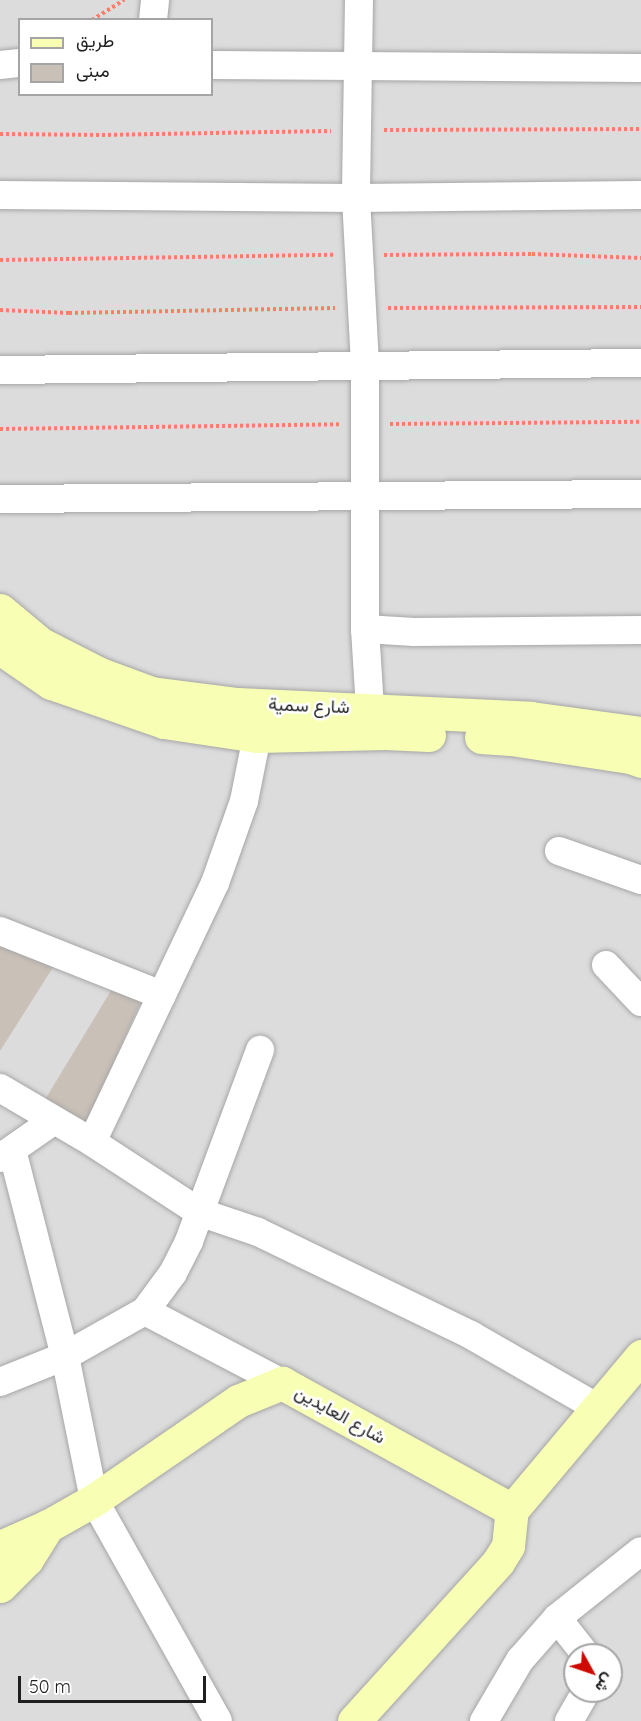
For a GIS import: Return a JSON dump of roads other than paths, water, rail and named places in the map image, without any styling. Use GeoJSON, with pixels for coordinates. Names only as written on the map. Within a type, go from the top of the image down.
{"type":"FeatureCollection","features":[{"type":"Feature","properties":{"kind":"street"},"geometry":{"type":"LineString","coordinates":[[153,18],[155,0]]}},
{"type":"Feature","properties":{"kind":"street"},"geometry":{"type":"LineString","coordinates":[[359,0],[356,198],[365,366],[367,496],[365,629],[370,709]]}},
{"type":"Feature","properties":{"kind":"street"},"geometry":{"type":"LineString","coordinates":[[0,65],[18,63]]}},
{"type":"Feature","properties":{"kind":"street"},"geometry":{"type":"LineString","coordinates":[[213,65],[357,68],[641,68]]}},
{"type":"Feature","properties":{"kind":"street"},"geometry":{"type":"LineString","coordinates":[[0,195],[356,198],[641,195]]}},
{"type":"Feature","properties":{"kind":"street"},"geometry":{"type":"LineString","coordinates":[[0,370],[641,363]]}},
{"type":"Feature","properties":{"kind":"street"},"geometry":{"type":"LineString","coordinates":[[0,499],[641,494]]}},
{"type":"Feature","properties":{"kind":"street","name":"شارع سمية"},"geometry":{"type":"LineString","coordinates":[[0,610],[41,644],[100,674],[151,693],[237,704],[531,718],[641,734]]}},
{"type":"Feature","properties":{"kind":"street"},"geometry":{"type":"LineString","coordinates":[[365,629],[414,632],[641,630]]}},
{"type":"Feature","properties":{"kind":"street","name":"شارع سمية"},"geometry":{"type":"LineString","coordinates":[[0,648],[51,683],[153,718],[257,736],[385,733],[511,739],[630,757],[641,761]]}},
{"type":"Feature","properties":{"kind":"street"},"geometry":{"type":"LineString","coordinates":[[92,1142],[215,883],[244,801],[257,736]]}},
{"type":"Feature","properties":{"kind":"street"},"geometry":{"type":"LineString","coordinates":[[559,851],[641,880]]}},
{"type":"Feature","properties":{"kind":"street"},"geometry":{"type":"LineString","coordinates":[[0,932],[162,995]]}},
{"type":"Feature","properties":{"kind":"street"},"geometry":{"type":"LineString","coordinates":[[606,965],[641,1002]]}},
{"type":"Feature","properties":{"kind":"street"},"geometry":{"type":"LineString","coordinates":[[0,1382],[65,1356],[145,1311],[173,1273],[199,1212],[260,1050]]}},
{"type":"Feature","properties":{"kind":"street"},"geometry":{"type":"LineString","coordinates":[[0,1088],[92,1142],[199,1212],[258,1232],[460,1330],[596,1407]]}},
{"type":"Feature","properties":{"kind":"street"},"geometry":{"type":"LineString","coordinates":[[53,1121],[6,1154],[65,1356],[94,1500],[218,1721]]}},
{"type":"Feature","properties":{"kind":"street"},"geometry":{"type":"LineString","coordinates":[[145,1311],[282,1383]]}},
{"type":"Feature","properties":{"kind":"street"},"geometry":{"type":"LineString","coordinates":[[354,1721],[498,1562],[508,1546],[512,1510],[641,1356]]}},
{"type":"Feature","properties":{"kind":"street","name":"شارع العايدين"},"geometry":{"type":"LineString","coordinates":[[0,1547],[48,1526],[94,1500],[238,1401],[282,1383],[512,1510]]}},
{"type":"Feature","properties":{"kind":"street","name":"شارع العايدين"},"geometry":{"type":"LineString","coordinates":[[0,1586],[27,1559],[48,1526]]}},
{"type":"Feature","properties":{"kind":"street"},"geometry":{"type":"LineString","coordinates":[[484,1721],[520,1660],[557,1618],[641,1551]]}},
{"type":"Feature","properties":{"kind":"street"},"geometry":{"type":"LineString","coordinates":[[557,1618],[577,1643]]}},
{"type":"Feature","properties":{"kind":"street"},"geometry":{"type":"LineString","coordinates":[[569,1721],[579,1703]]}}]}
